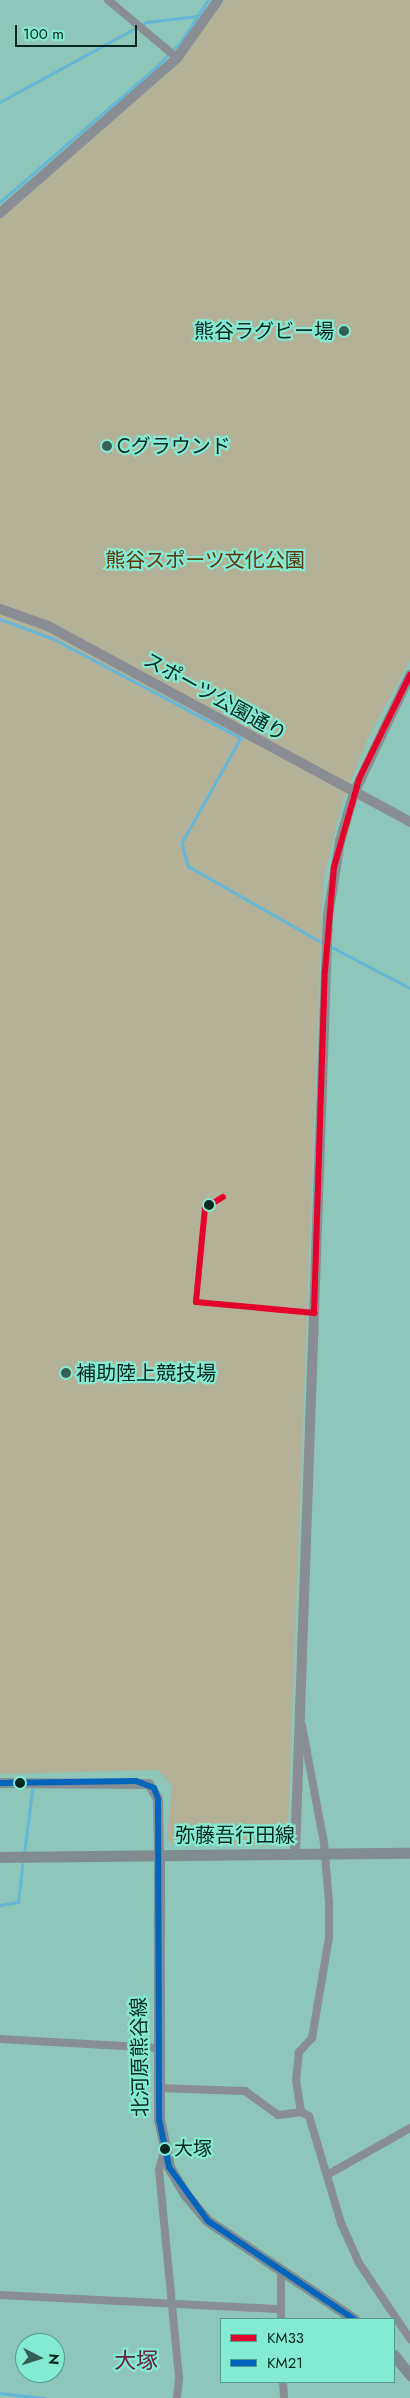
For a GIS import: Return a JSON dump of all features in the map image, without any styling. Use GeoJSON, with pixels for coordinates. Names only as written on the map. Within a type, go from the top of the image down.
{"type":"FeatureCollection","features":[{"type":"Feature","properties":{"kind":"main road","name":"弥藤吾行田線"},"geometry":{"type":"LineString","coordinates":[[0,1857],[410,1853]]}},
{"type":"Feature","properties":{"kind":"main road","name":"北河原熊谷線"},"geometry":{"type":"LineString","coordinates":[[159,1854],[158,2088],[164,2151],[176,2180],[208,2221],[352,2318]]}},
{"type":"Feature","properties":{"kind":"main road"},"geometry":{"type":"LineString","coordinates":[[395,2356],[410,2375]]}},
{"type":"Feature","properties":{"kind":"street"},"geometry":{"type":"LineString","coordinates":[[108,0],[176,57]]}},
{"type":"Feature","properties":{"kind":"street"},"geometry":{"type":"LineString","coordinates":[[0,213],[176,57],[218,0]]}},
{"type":"Feature","properties":{"kind":"street","name":"スポーツ公園通り"},"geometry":{"type":"LineString","coordinates":[[0,609],[48,626],[410,822]]}},
{"type":"Feature","properties":{"kind":"street"},"geometry":{"type":"LineString","coordinates":[[295,1854],[328,916],[340,841],[354,792],[406,691],[410,675]]}},
{"type":"Feature","properties":{"kind":"street"},"geometry":{"type":"LineString","coordinates":[[300,1717],[324,1854],[329,1937],[312,2038],[299,2052],[296,2080],[301,2112]]}},
{"type":"Feature","properties":{"kind":"street"},"geometry":{"type":"LineString","coordinates":[[0,1783],[149,1784],[158,1799],[159,1854]]}},
{"type":"Feature","properties":{"kind":"street"},"geometry":{"type":"LineString","coordinates":[[0,2039],[158,2048]]}},
{"type":"Feature","properties":{"kind":"street"},"geometry":{"type":"LineString","coordinates":[[158,2088],[229,2088],[244,2091],[278,2115],[301,2112],[309,2116],[341,2223],[359,2263],[410,2339]]}},
{"type":"Feature","properties":{"kind":"street"},"geometry":{"type":"LineString","coordinates":[[327,2175],[410,2128]]}},
{"type":"Feature","properties":{"kind":"street"},"geometry":{"type":"LineString","coordinates":[[164,2151],[159,2170],[179,2378],[177,2398]]}},
{"type":"Feature","properties":{"kind":"street"},"geometry":{"type":"LineString","coordinates":[[282,2272],[282,2318]]}},
{"type":"Feature","properties":{"kind":"street"},"geometry":{"type":"LineString","coordinates":[[0,2295],[281,2309]]}},
{"type":"Feature","properties":{"kind":"street"},"geometry":{"type":"LineString","coordinates":[[283,2383],[284,2398]]}},
{"type":"Feature","properties":{"kind":"green space","name":"熊谷スポーツ文化公園"},"geometry":{"type":"Polygon","coordinates":[[[225,0],[410,0],[410,660],[367,740],[341,807],[323,880],[288,1830],[267,1846],[173,1844],[167,1840],[172,1785],[158,1770],[0,1774],[0,218],[172,69],[225,0]]]}},
{"type":"Feature","properties":{"kind":"waterway"},"geometry":{"type":"LineString","coordinates":[[0,202],[154,69],[180,43],[208,0]]}},
{"type":"Feature","properties":{"kind":"waterway"},"geometry":{"type":"LineString","coordinates":[[0,102],[147,22],[197,16]]}},
{"type":"Feature","properties":{"kind":"waterway"},"geometry":{"type":"LineString","coordinates":[[0,619],[54,639],[241,738],[182,843],[188,866],[325,944]]}},
{"type":"Feature","properties":{"kind":"waterway"},"geometry":{"type":"LineString","coordinates":[[330,946],[410,988]]}},
{"type":"Feature","properties":{"kind":"waterway"},"geometry":{"type":"LineString","coordinates":[[24,1854],[32,1791]]}},
{"type":"Feature","properties":{"kind":"waterway"},"geometry":{"type":"LineString","coordinates":[[0,1905],[18,1902],[23,1859]]}},
{"type":"Feature","properties":{"kind":"waterway"},"geometry":{"type":"LineString","coordinates":[[0,2393],[44,2398]]}},
{"type":"Feature","properties":{"kind":"transit line","name":"KM33"},"geometry":{"type":"LineString","coordinates":[[314,1313],[325,971],[334,867],[359,779],[410,675]]}},
{"type":"Feature","properties":{"kind":"transit line","name":"KM33"},"geometry":{"type":"LineString","coordinates":[[223,1197],[205,1208],[196,1302],[314,1313]]}},
{"type":"Feature","properties":{"kind":"transit line","name":"KM21"},"geometry":{"type":"LineString","coordinates":[[0,1783],[136,1781],[154,1788],[158,1799],[159,2119],[169,2167],[208,2221],[353,2318]]}},
{"type":"Feature","properties":{"kind":"place","name":"熊谷ラグビー場"},"geometry":{"type":"Point","coordinates":[344,331]}},
{"type":"Feature","properties":{"kind":"place","name":"Cグラウンド"},"geometry":{"type":"Point","coordinates":[107,446]}},
{"type":"Feature","properties":{"kind":"place","name":"補助陸上競技場"},"geometry":{"type":"Point","coordinates":[66,1373]}},
{"type":"Feature","properties":{"kind":"place","name":"大塚"},"geometry":{"type":"Point","coordinates":[165,2149]}},
{"type":"Feature","properties":{"kind":"district","name":"大塚"},"geometry":{"type":"Point","coordinates":[136,2361]}}]}
